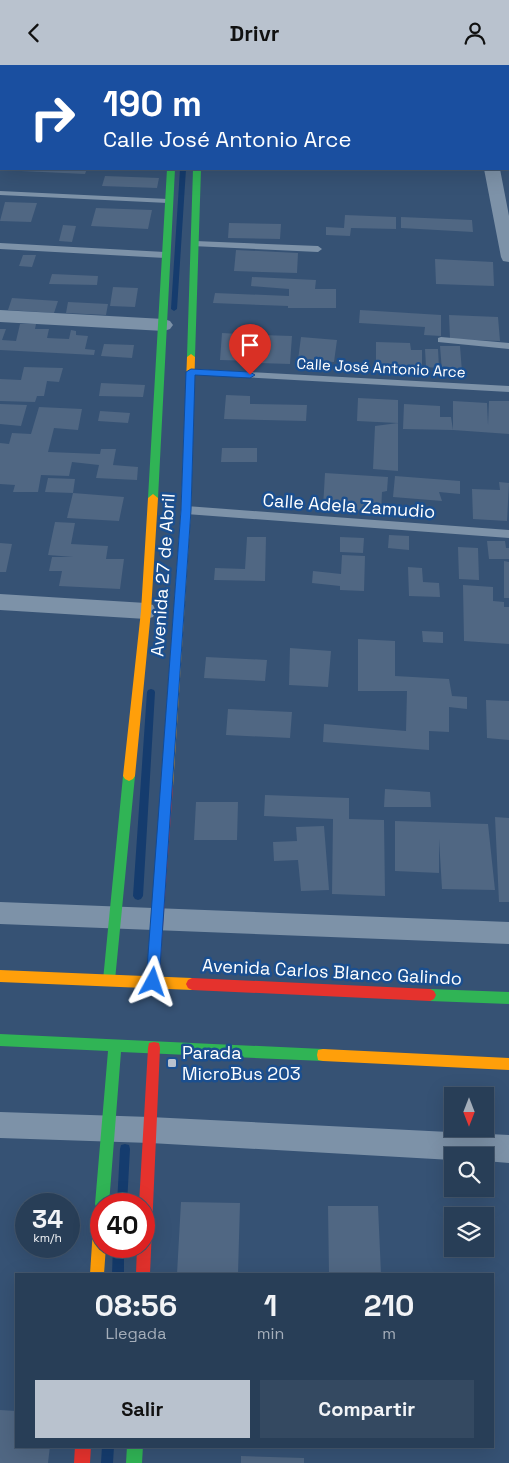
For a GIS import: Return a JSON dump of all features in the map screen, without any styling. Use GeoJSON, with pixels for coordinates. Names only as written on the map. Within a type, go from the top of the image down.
{"type":"FeatureCollection","features":[{"type":"Feature","properties":{"kind":"main road","name":"Avenida 27 de Abril"},"geometry":{"type":"LineString","coordinates":[[110,980],[146,611],[164,325],[165,255],[170,170]]}},
{"type":"Feature","properties":{"kind":"main road","name":"Avenida 27 de Abril"},"geometry":{"type":"LineString","coordinates":[[153,982],[186,510],[197,170]]}},
{"type":"Feature","properties":{"kind":"main road"},"geometry":{"type":"LineString","coordinates":[[0,976],[110,980]]}},
{"type":"Feature","properties":{"kind":"main road","name":"Avenida Carlos Blanco Galindo"},"geometry":{"type":"LineString","coordinates":[[110,980],[509,998]]}},
{"type":"Feature","properties":{"kind":"main road"},"geometry":{"type":"LineString","coordinates":[[0,1041],[509,1064]]}},
{"type":"Feature","properties":{"kind":"main road"},"geometry":{"type":"LineString","coordinates":[[103,1193],[115,1046]]}},
{"type":"Feature","properties":{"kind":"main road"},"geometry":{"type":"LineString","coordinates":[[143,1273],[154,1048]]}},
{"type":"Feature","properties":{"kind":"main road"},"geometry":{"type":"LineString","coordinates":[[97,1273],[98,1258]]}},
{"type":"Feature","properties":{"kind":"main road"},"geometry":{"type":"LineString","coordinates":[[82,1463],[83,1448]]}},
{"type":"Feature","properties":{"kind":"main road"},"geometry":{"type":"LineString","coordinates":[[134,1463],[135,1448]]}},
{"type":"Feature","properties":{"kind":"street"},"geometry":{"type":"LineString","coordinates":[[492,170],[509,257]]}},
{"type":"Feature","properties":{"kind":"street"},"geometry":{"type":"LineString","coordinates":[[0,315],[164,325]]}},
{"type":"Feature","properties":{"kind":"street"},"geometry":{"type":"LineString","coordinates":[[0,602],[146,611]]}},
{"type":"Feature","properties":{"kind":"street"},"geometry":{"type":"LineString","coordinates":[[0,913],[509,933]]}},
{"type":"Feature","properties":{"kind":"street"},"geometry":{"type":"LineString","coordinates":[[0,1125],[150,1130],[509,1149]]}},
{"type":"Feature","properties":{"kind":"lane"},"geometry":{"type":"LineString","coordinates":[[0,193],[168,201]]}},
{"type":"Feature","properties":{"kind":"lane"},"geometry":{"type":"LineString","coordinates":[[195,244],[318,249]]}},
{"type":"Feature","properties":{"kind":"lane"},"geometry":{"type":"LineString","coordinates":[[0,246],[165,255]]}},
{"type":"Feature","properties":{"kind":"lane"},"geometry":{"type":"LineString","coordinates":[[441,340],[509,346]]}},
{"type":"Feature","properties":{"kind":"lane","name":"Calle José Antonio Arce"},"geometry":{"type":"LineString","coordinates":[[191,372],[509,389]]}},
{"type":"Feature","properties":{"kind":"lane","name":"Calle Adela Zamudio"},"geometry":{"type":"LineString","coordinates":[[186,510],[509,534]]}},
{"type":"Feature","properties":{"kind":"building"},"geometry":{"type":"Polygon","coordinates":[[[0,170],[87,170],[85,174],[0,170]]]}},
{"type":"Feature","properties":{"kind":"building"},"geometry":{"type":"Polygon","coordinates":[[[105,176],[159,178],[157,188],[102,186],[105,176]]]}},
{"type":"Feature","properties":{"kind":"building"},"geometry":{"type":"Polygon","coordinates":[[[5,202],[37,203],[31,222],[0,221],[5,202]]]}},
{"type":"Feature","properties":{"kind":"building"},"geometry":{"type":"Polygon","coordinates":[[[96,208],[152,210],[148,229],[91,226],[96,208]]]}},
{"type":"Feature","properties":{"kind":"building"},"geometry":{"type":"Polygon","coordinates":[[[345,215],[396,217],[396,229],[351,228],[350,236],[326,235],[326,227],[344,228],[345,215]]]}},
{"type":"Feature","properties":{"kind":"building"},"geometry":{"type":"Polygon","coordinates":[[[401,217],[472,220],[473,232],[401,228],[401,217]]]}},
{"type":"Feature","properties":{"kind":"building"},"geometry":{"type":"Polygon","coordinates":[[[229,223],[281,224],[280,239],[228,238],[229,223]]]}},
{"type":"Feature","properties":{"kind":"building"},"geometry":{"type":"Polygon","coordinates":[[[63,225],[76,226],[72,242],[59,241],[63,225]]]}},
{"type":"Feature","properties":{"kind":"building"},"geometry":{"type":"Polygon","coordinates":[[[236,250],[298,253],[297,273],[234,271],[236,250]]]}},
{"type":"Feature","properties":{"kind":"building"},"geometry":{"type":"Polygon","coordinates":[[[23,255],[36,255],[32,267],[19,266],[23,255]]]}},
{"type":"Feature","properties":{"kind":"building"},"geometry":{"type":"Polygon","coordinates":[[[435,259],[493,262],[494,286],[436,284],[435,259]]]}},
{"type":"Feature","properties":{"kind":"building"},"geometry":{"type":"Polygon","coordinates":[[[52,274],[98,276],[97,285],[49,284],[52,274]]]}},
{"type":"Feature","properties":{"kind":"building"},"geometry":{"type":"Polygon","coordinates":[[[252,277],[316,280],[315,289],[336,289],[336,308],[288,308],[288,306],[213,303],[215,293],[289,296],[289,289],[251,286],[252,277]]]}},
{"type":"Feature","properties":{"kind":"building"},"geometry":{"type":"Polygon","coordinates":[[[113,287],[138,288],[135,307],[110,306],[113,287]]]}},
{"type":"Feature","properties":{"kind":"building"},"geometry":{"type":"Polygon","coordinates":[[[12,298],[58,301],[54,313],[8,310],[12,298]]]}},
{"type":"Feature","properties":{"kind":"building"},"geometry":{"type":"Polygon","coordinates":[[[68,302],[108,304],[106,315],[66,313],[68,302]]]}},
{"type":"Feature","properties":{"kind":"building"},"geometry":{"type":"Polygon","coordinates":[[[360,310],[441,315],[441,336],[424,335],[425,327],[359,323],[360,310]]]}},
{"type":"Feature","properties":{"kind":"building"},"geometry":{"type":"Polygon","coordinates":[[[449,315],[498,317],[500,341],[450,339],[449,315]]]}},
{"type":"Feature","properties":{"kind":"building"},"geometry":{"type":"Polygon","coordinates":[[[20,324],[36,324],[35,329],[49,329],[47,338],[69,339],[71,330],[76,331],[76,335],[88,336],[85,349],[95,350],[94,355],[0,350],[0,329],[6,329],[2,340],[16,341],[20,324]]]}},
{"type":"Feature","properties":{"kind":"building"},"geometry":{"type":"Polygon","coordinates":[[[222,333],[256,335],[254,361],[220,360],[222,333]]]}},
{"type":"Feature","properties":{"kind":"building"},"geometry":{"type":"Polygon","coordinates":[[[261,335],[292,336],[290,364],[259,363],[261,335]]]}},
{"type":"Feature","properties":{"kind":"building"},"geometry":{"type":"Polygon","coordinates":[[[301,337],[337,340],[334,362],[298,360],[301,337]]]}},
{"type":"Feature","properties":{"kind":"building"},"geometry":{"type":"Polygon","coordinates":[[[376,342],[410,343],[411,350],[422,350],[422,369],[376,367],[376,342]]]}},
{"type":"Feature","properties":{"kind":"building"},"geometry":{"type":"Polygon","coordinates":[[[104,344],[134,345],[132,358],[101,356],[104,344]]]}},
{"type":"Feature","properties":{"kind":"building"},"geometry":{"type":"Polygon","coordinates":[[[440,346],[460,346],[462,372],[442,371],[440,346]]]}},
{"type":"Feature","properties":{"kind":"building"},"geometry":{"type":"Polygon","coordinates":[[[425,349],[438,349],[439,368],[426,367],[425,349]]]}},
{"type":"Feature","properties":{"kind":"building"},"geometry":{"type":"Polygon","coordinates":[[[24,367],[63,368],[59,382],[47,381],[44,396],[37,396],[35,402],[0,401],[0,379],[21,380],[24,367]]]}},
{"type":"Feature","properties":{"kind":"building"},"geometry":{"type":"Polygon","coordinates":[[[101,383],[145,385],[143,397],[99,396],[101,383]]]}},
{"type":"Feature","properties":{"kind":"building"},"geometry":{"type":"Polygon","coordinates":[[[226,395],[250,396],[250,404],[307,405],[306,421],[224,419],[226,395]]]}},
{"type":"Feature","properties":{"kind":"building"},"geometry":{"type":"Polygon","coordinates":[[[358,398],[398,400],[398,423],[357,421],[358,398]]]}},
{"type":"Feature","properties":{"kind":"building"},"geometry":{"type":"Polygon","coordinates":[[[453,401],[487,403],[488,425],[489,401],[509,401],[509,434],[453,430],[453,401]]]}},
{"type":"Feature","properties":{"kind":"building"},"geometry":{"type":"Polygon","coordinates":[[[0,404],[27,405],[21,426],[0,424],[0,404]]]}},
{"type":"Feature","properties":{"kind":"building"},"geometry":{"type":"Polygon","coordinates":[[[404,404],[440,406],[440,417],[451,417],[453,430],[403,429],[404,404]]]}},
{"type":"Feature","properties":{"kind":"building"},"geometry":{"type":"Polygon","coordinates":[[[39,407],[82,409],[78,430],[54,428],[48,452],[100,454],[101,449],[116,449],[113,465],[138,467],[137,480],[96,478],[99,465],[72,462],[69,476],[41,475],[38,492],[13,492],[15,485],[0,484],[0,443],[9,444],[12,433],[31,434],[39,407]]]}},
{"type":"Feature","properties":{"kind":"building"},"geometry":{"type":"Polygon","coordinates":[[[100,411],[130,413],[128,423],[98,421],[100,411]]]}},
{"type":"Feature","properties":{"kind":"building"},"geometry":{"type":"Polygon","coordinates":[[[398,423],[398,471],[373,469],[375,426],[398,423]]]}},
{"type":"Feature","properties":{"kind":"building"},"geometry":{"type":"Polygon","coordinates":[[[222,448],[257,448],[257,462],[221,462],[222,448]]]}},
{"type":"Feature","properties":{"kind":"building"},"geometry":{"type":"Polygon","coordinates":[[[325,473],[388,477],[387,491],[382,492],[381,513],[323,508],[325,473]]]}},
{"type":"Feature","properties":{"kind":"building"},"geometry":{"type":"Polygon","coordinates":[[[395,476],[460,481],[460,494],[439,492],[442,501],[393,497],[395,476]]]}},
{"type":"Feature","properties":{"kind":"building"},"geometry":{"type":"Polygon","coordinates":[[[48,478],[75,479],[73,493],[45,492],[48,478]]]}},
{"type":"Feature","properties":{"kind":"building"},"geometry":{"type":"Polygon","coordinates":[[[499,482],[509,483],[507,521],[473,519],[472,489],[500,490],[499,482]]]}},
{"type":"Feature","properties":{"kind":"building"},"geometry":{"type":"Polygon","coordinates":[[[73,493],[124,497],[119,521],[67,518],[73,493]]]}},
{"type":"Feature","properties":{"kind":"building"},"geometry":{"type":"Polygon","coordinates":[[[55,522],[75,523],[71,544],[108,546],[106,559],[124,559],[120,589],[59,586],[62,571],[49,571],[52,557],[73,557],[48,555],[55,522]]]}},
{"type":"Feature","properties":{"kind":"building"},"geometry":{"type":"Polygon","coordinates":[[[389,535],[409,536],[409,550],[388,548],[389,535]]]}},
{"type":"Feature","properties":{"kind":"building"},"geometry":{"type":"Polygon","coordinates":[[[247,537],[266,537],[265,581],[214,580],[215,568],[245,569],[247,537]]]}},
{"type":"Feature","properties":{"kind":"building"},"geometry":{"type":"Polygon","coordinates":[[[340,537],[364,538],[363,553],[340,552],[340,537]]]}},
{"type":"Feature","properties":{"kind":"building"},"geometry":{"type":"Polygon","coordinates":[[[487,541],[505,541],[506,548],[509,548],[509,559],[489,559],[487,541]]]}},
{"type":"Feature","properties":{"kind":"building"},"geometry":{"type":"Polygon","coordinates":[[[0,543],[12,544],[6,572],[0,572],[0,543]]]}},
{"type":"Feature","properties":{"kind":"building"},"geometry":{"type":"Polygon","coordinates":[[[458,547],[478,548],[479,580],[459,579],[458,547]]]}},
{"type":"Feature","properties":{"kind":"building"},"geometry":{"type":"Polygon","coordinates":[[[342,555],[365,556],[364,591],[340,590],[340,586],[312,583],[313,571],[341,574],[342,555]]]}},
{"type":"Feature","properties":{"kind":"building"},"geometry":{"type":"Polygon","coordinates":[[[504,561],[509,562],[509,598],[504,598],[504,561]]]}},
{"type":"Feature","properties":{"kind":"building"},"geometry":{"type":"Polygon","coordinates":[[[408,567],[422,568],[423,582],[439,583],[440,597],[409,596],[408,567]]]}},
{"type":"Feature","properties":{"kind":"building"},"geometry":{"type":"Polygon","coordinates":[[[463,585],[493,587],[493,601],[504,602],[504,607],[509,607],[509,644],[464,641],[463,585]]]}},
{"type":"Feature","properties":{"kind":"building"},"geometry":{"type":"Polygon","coordinates":[[[422,631],[443,632],[443,643],[423,642],[422,631]]]}},
{"type":"Feature","properties":{"kind":"building"},"geometry":{"type":"Polygon","coordinates":[[[358,639],[395,641],[395,676],[449,679],[452,696],[467,697],[467,709],[449,707],[449,732],[429,731],[429,750],[323,742],[324,724],[406,731],[407,691],[358,691],[358,639]]]}},
{"type":"Feature","properties":{"kind":"building"},"geometry":{"type":"Polygon","coordinates":[[[290,648],[331,651],[328,687],[289,685],[290,648]]]}},
{"type":"Feature","properties":{"kind":"building"},"geometry":{"type":"Polygon","coordinates":[[[206,657],[267,660],[265,681],[204,678],[206,657]]]}},
{"type":"Feature","properties":{"kind":"building"},"geometry":{"type":"Polygon","coordinates":[[[486,700],[509,701],[509,740],[487,738],[486,700]]]}},
{"type":"Feature","properties":{"kind":"building"},"geometry":{"type":"Polygon","coordinates":[[[228,709],[292,712],[290,738],[226,735],[228,709]]]}},
{"type":"Feature","properties":{"kind":"building"},"geometry":{"type":"Polygon","coordinates":[[[385,789],[430,792],[431,807],[384,807],[385,789]]]}},
{"type":"Feature","properties":{"kind":"building"},"geometry":{"type":"Polygon","coordinates":[[[265,795],[349,798],[349,819],[384,820],[385,896],[332,894],[333,819],[264,816],[265,795]]]}},
{"type":"Feature","properties":{"kind":"building"},"geometry":{"type":"Polygon","coordinates":[[[196,802],[238,802],[237,840],[194,840],[196,802]]]}},
{"type":"Feature","properties":{"kind":"building"},"geometry":{"type":"Polygon","coordinates":[[[495,817],[509,818],[509,902],[499,902],[495,817]]]}},
{"type":"Feature","properties":{"kind":"building"},"geometry":{"type":"Polygon","coordinates":[[[395,821],[488,824],[495,890],[442,889],[439,839],[439,873],[395,871],[395,821]]]}},
{"type":"Feature","properties":{"kind":"building"},"geometry":{"type":"Polygon","coordinates":[[[324,826],[329,890],[301,891],[298,860],[274,861],[273,842],[297,841],[296,827],[324,826]]]}},
{"type":"Feature","properties":{"kind":"building"},"geometry":{"type":"Polygon","coordinates":[[[181,1202],[240,1203],[238,1273],[177,1273],[181,1202]]]}},
{"type":"Feature","properties":{"kind":"building"},"geometry":{"type":"Polygon","coordinates":[[[328,1206],[378,1206],[381,1273],[329,1273],[328,1206]]]}},
{"type":"Feature","properties":{"kind":"building"},"geometry":{"type":"Polygon","coordinates":[[[0,1410],[15,1411],[15,1448],[50,1448],[48,1463],[0,1463],[0,1410]]]}},
{"type":"Feature","properties":{"kind":"building"},"geometry":{"type":"Polygon","coordinates":[[[241,1456],[304,1458],[304,1463],[241,1463],[241,1456]]]}},
{"type":"Feature","properties":{"kind":"waterway"},"geometry":{"type":"LineString","coordinates":[[174,309],[183,170]]}},
{"type":"Feature","properties":{"kind":"waterway"},"geometry":{"type":"LineString","coordinates":[[138,896],[151,692]]}},
{"type":"Feature","properties":{"kind":"waterway"},"geometry":{"type":"LineString","coordinates":[[123,1193],[125,1149]]}},
{"type":"Feature","properties":{"kind":"waterway"},"geometry":{"type":"LineString","coordinates":[[118,1273],[119,1258]]}},
{"type":"Feature","properties":{"kind":"waterway"},"geometry":{"type":"LineString","coordinates":[[107,1463],[108,1448]]}},
{"type":"Feature","properties":{"kind":"traffic: fast"},"geometry":{"type":"LineString","coordinates":[[153,498],[171,170]]}},
{"type":"Feature","properties":{"kind":"traffic: fast"},"geometry":{"type":"LineString","coordinates":[[191,357],[197,170]]}},
{"type":"Feature","properties":{"kind":"traffic: fast"},"geometry":{"type":"LineString","coordinates":[[109,980],[129,776]]}},
{"type":"Feature","properties":{"kind":"traffic: fast"},"geometry":{"type":"LineString","coordinates":[[430,995],[509,998]]}},
{"type":"Feature","properties":{"kind":"traffic: fast"},"geometry":{"type":"LineString","coordinates":[[0,1040],[323,1055]]}},
{"type":"Feature","properties":{"kind":"traffic: fast"},"geometry":{"type":"LineString","coordinates":[[103,1193],[115,1046]]}},
{"type":"Feature","properties":{"kind":"traffic: fast"},"geometry":{"type":"LineString","coordinates":[[134,1463],[135,1448]]}},
{"type":"Feature","properties":{"kind":"traffic: slow"},"geometry":{"type":"LineString","coordinates":[[167,786],[186,510],[191,357]]}},
{"type":"Feature","properties":{"kind":"traffic: slow"},"geometry":{"type":"LineString","coordinates":[[129,776],[146,611],[153,498]]}},
{"type":"Feature","properties":{"kind":"traffic: slow"},"geometry":{"type":"LineString","coordinates":[[0,976],[192,984]]}},
{"type":"Feature","properties":{"kind":"traffic: slow"},"geometry":{"type":"LineString","coordinates":[[323,1055],[509,1064]]}},
{"type":"Feature","properties":{"kind":"traffic: slow"},"geometry":{"type":"LineString","coordinates":[[97,1273],[98,1258]]}},
{"type":"Feature","properties":{"kind":"traffic: jam"},"geometry":{"type":"LineString","coordinates":[[153,982],[167,786]]}},
{"type":"Feature","properties":{"kind":"traffic: jam"},"geometry":{"type":"LineString","coordinates":[[192,984],[430,995]]}},
{"type":"Feature","properties":{"kind":"traffic: jam"},"geometry":{"type":"LineString","coordinates":[[143,1273],[154,1048]]}},
{"type":"Feature","properties":{"kind":"traffic: jam"},"geometry":{"type":"LineString","coordinates":[[82,1463],[83,1448]]}},
{"type":"Feature","properties":{"kind":"place","name":"Parada MicroBus 203"},"geometry":{"type":"Point","coordinates":[172,1063]}},
{"type":"Feature","properties":{"kind":"route"},"geometry":{"type":"LineString","coordinates":[[153,982],[186,510],[191,372],[250,375]]}}]}
